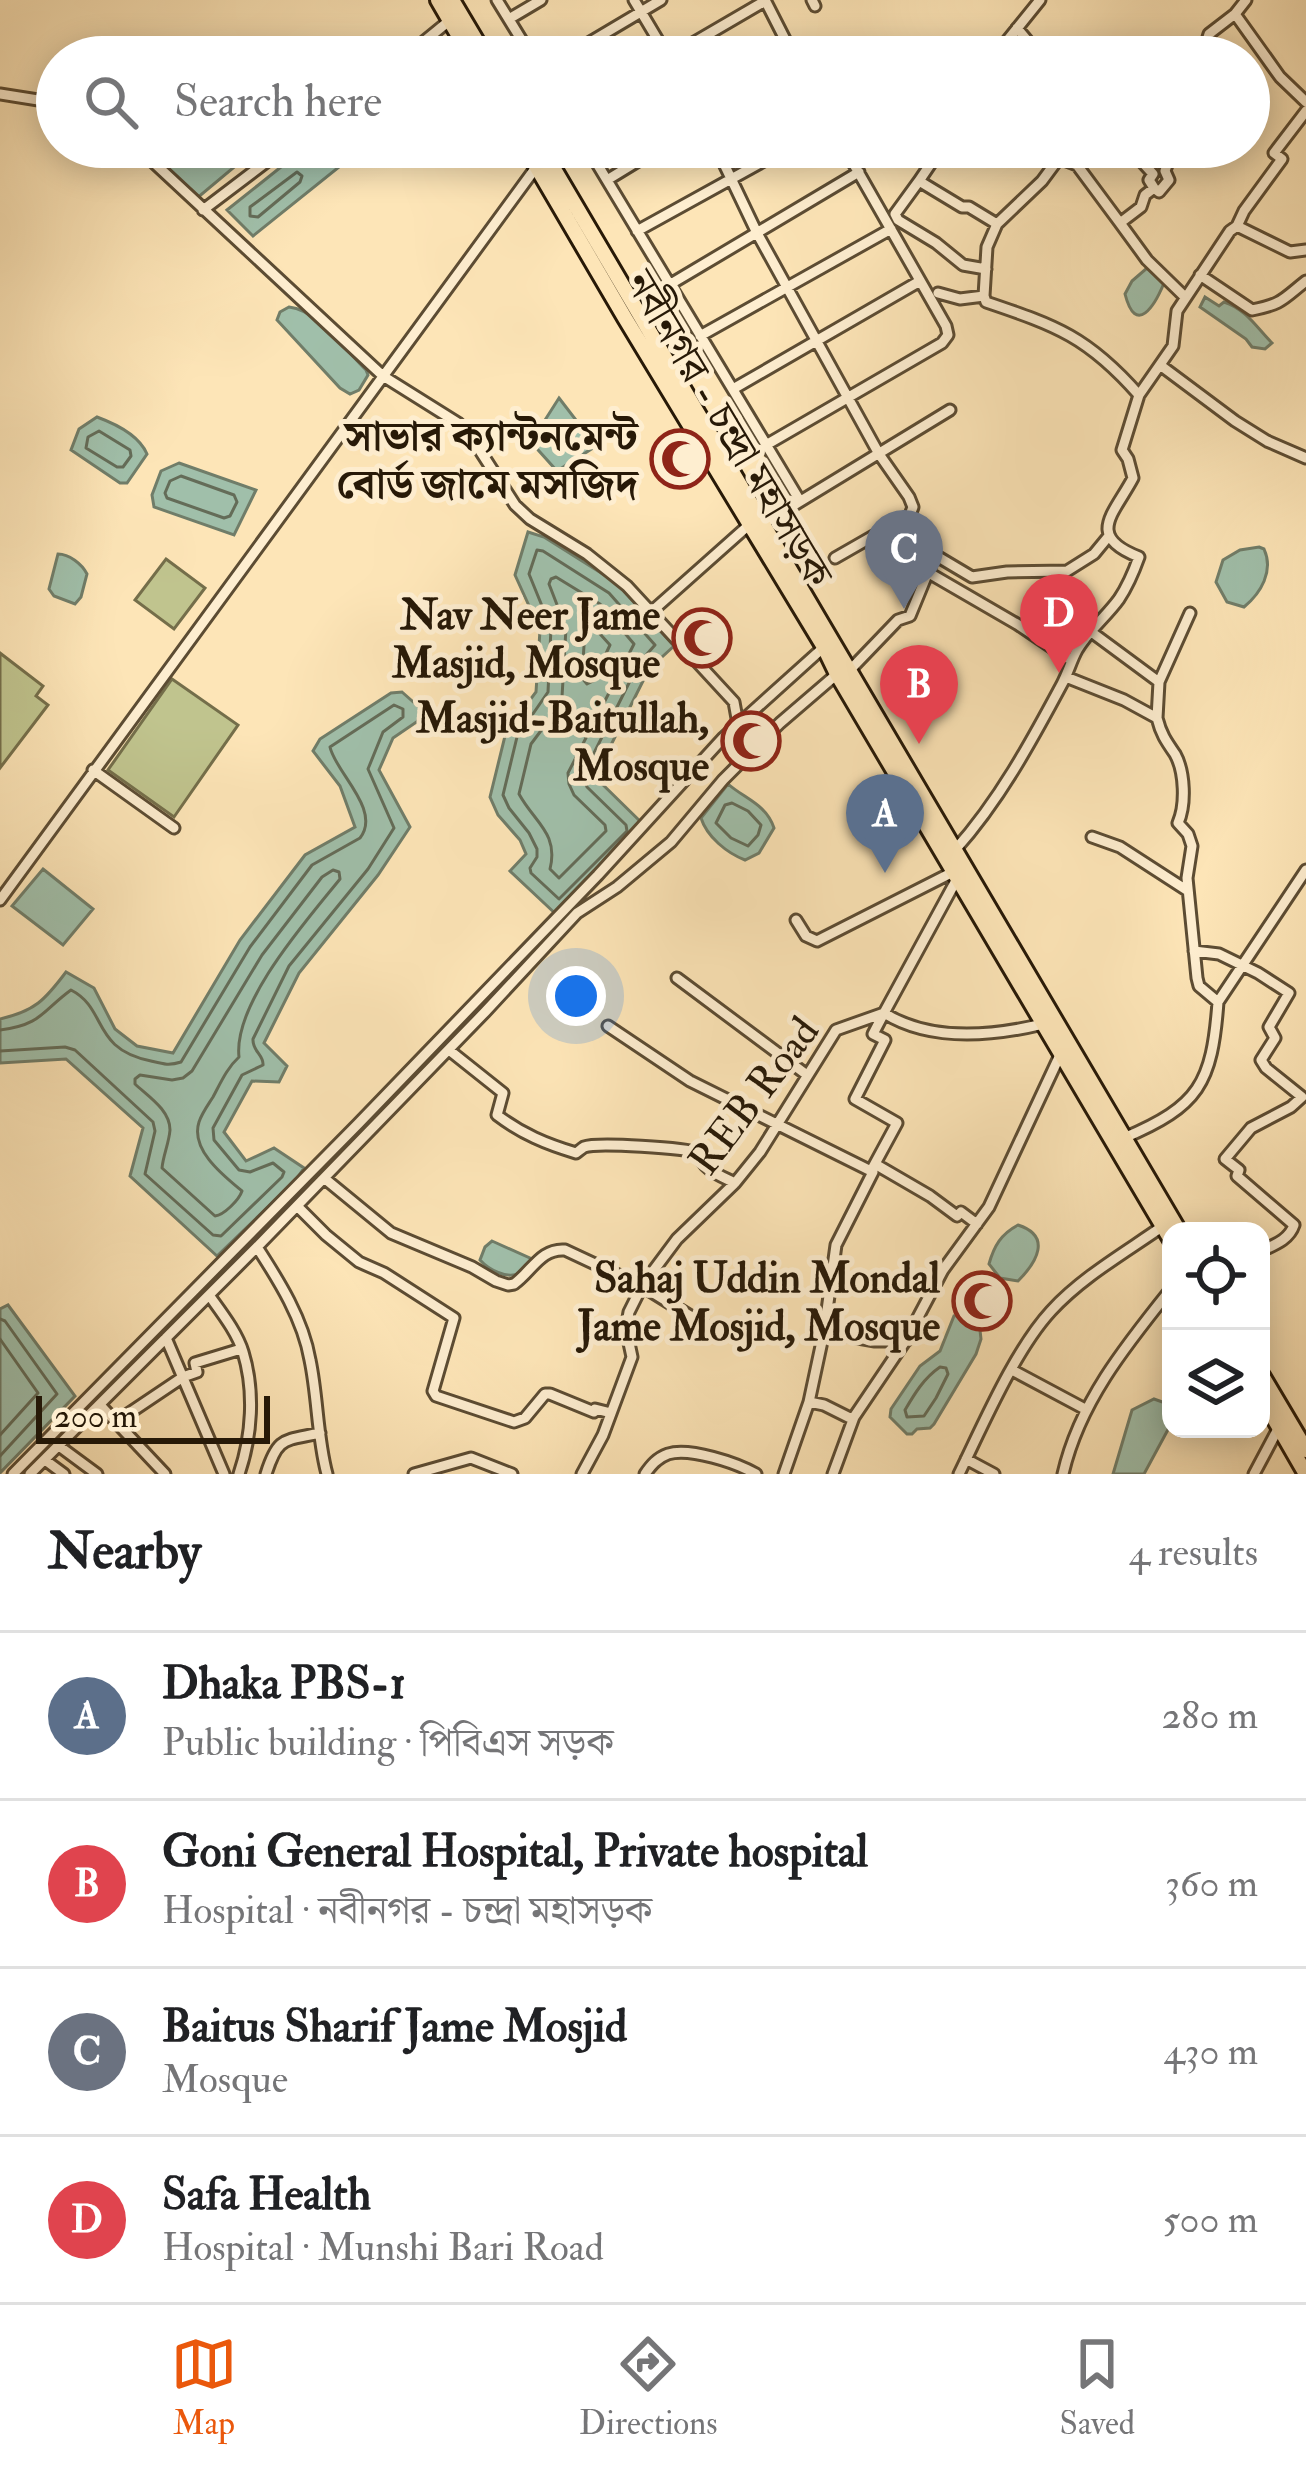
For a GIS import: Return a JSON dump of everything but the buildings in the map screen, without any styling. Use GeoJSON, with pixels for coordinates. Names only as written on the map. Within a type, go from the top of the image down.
{"type":"FeatureCollection","features":[{"type":"Feature","properties":{"kind":"highway"},"geometry":{"type":"LineString","coordinates":[[438,0],[458,36]]}},
{"type":"Feature","properties":{"kind":"highway"},"geometry":{"type":"LineString","coordinates":[[452,0],[473,36]]}},
{"type":"Feature","properties":{"kind":"highway","name":"নবীনগর - চন্দ্রা মহাসড়ক"},"geometry":{"type":"LineString","coordinates":[[538,168],[621,312],[756,524],[824,647],[955,850],[1174,1222]]}},
{"type":"Feature","properties":{"kind":"highway","name":"নবীনগর - চন্দ্রা মহাসড়ক"},"geometry":{"type":"LineString","coordinates":[[553,168],[1162,1226]]}},
{"type":"Feature","properties":{"kind":"highway"},"geometry":{"type":"LineString","coordinates":[[1270,1397],[1306,1450]]}},
{"type":"Feature","properties":{"kind":"highway"},"geometry":{"type":"LineString","coordinates":[[1270,1404],[1306,1474]]}},
{"type":"Feature","properties":{"kind":"street"},"geometry":{"type":"LineString","coordinates":[[497,0],[519,36]]}},
{"type":"Feature","properties":{"kind":"street"},"geometry":{"type":"LineString","coordinates":[[509,19],[542,0]]}},
{"type":"Feature","properties":{"kind":"street"},"geometry":{"type":"LineString","coordinates":[[634,0],[655,36]]}},
{"type":"Feature","properties":{"kind":"street"},"geometry":{"type":"LineString","coordinates":[[600,36],[661,0]]}},
{"type":"Feature","properties":{"kind":"street"},"geometry":{"type":"LineString","coordinates":[[704,36],[765,0],[783,36]]}},
{"type":"Feature","properties":{"kind":"street"},"geometry":{"type":"LineString","coordinates":[[1011,36],[1040,0]]}},
{"type":"Feature","properties":{"kind":"street"},"geometry":{"type":"LineString","coordinates":[[1209,36],[1246,0]]}},
{"type":"Feature","properties":{"kind":"street"},"geometry":{"type":"LineString","coordinates":[[1235,14],[1251,36]]}},
{"type":"Feature","properties":{"kind":"street"},"geometry":{"type":"LineString","coordinates":[[431,36],[449,21]]}},
{"type":"Feature","properties":{"kind":"street"},"geometry":{"type":"LineString","coordinates":[[1017,28],[1024,36]]}},
{"type":"Feature","properties":{"kind":"street"},"geometry":{"type":"LineString","coordinates":[[955,850],[1015,769],[1072,661],[1090,631],[1118,601],[1139,557],[1112,542],[1108,520],[1132,478],[1122,450],[1139,395],[1173,346],[1175,321],[1185,297],[1282,159],[1274,153],[1306,106],[1270,63]]}},
{"type":"Feature","properties":{"kind":"street"},"geometry":{"type":"LineString","coordinates":[[0,94],[36,100]]}},
{"type":"Feature","properties":{"kind":"street"},"geometry":{"type":"LineString","coordinates":[[159,168],[382,376],[458,423],[515,505],[627,586],[734,702],[738,724]]}},
{"type":"Feature","properties":{"kind":"street"},"geometry":{"type":"LineString","coordinates":[[203,210],[258,168]]}},
{"type":"Feature","properties":{"kind":"street"},"geometry":{"type":"LineString","coordinates":[[0,900],[536,168]]}},
{"type":"Feature","properties":{"kind":"street"},"geometry":{"type":"LineString","coordinates":[[599,168],[800,501]]}},
{"type":"Feature","properties":{"kind":"street"},"geometry":{"type":"LineString","coordinates":[[607,180],[627,168]]}},
{"type":"Feature","properties":{"kind":"street"},"geometry":{"type":"LineString","coordinates":[[726,168],[786,286],[913,507],[910,515],[836,558]]}},
{"type":"Feature","properties":{"kind":"street"},"geometry":{"type":"LineString","coordinates":[[637,231],[753,168]]}},
{"type":"Feature","properties":{"kind":"street"},"geometry":{"type":"LineString","coordinates":[[766,445],[942,343],[948,335],[857,168]]}},
{"type":"Feature","properties":{"kind":"street"},"geometry":{"type":"LineString","coordinates":[[928,168],[895,214],[898,220],[963,265],[986,269]]}},
{"type":"Feature","properties":{"kind":"street"},"geometry":{"type":"LineString","coordinates":[[1052,168],[998,224],[988,247],[986,302],[1058,327],[1087,344],[1139,395]]}},
{"type":"Feature","properties":{"kind":"street"},"geometry":{"type":"LineString","coordinates":[[1079,168],[1147,260],[1185,297]]}},
{"type":"Feature","properties":{"kind":"street"},"geometry":{"type":"LineString","coordinates":[[1147,168],[1154,174],[1149,180],[1159,192],[1169,180],[1166,168]]}},
{"type":"Feature","properties":{"kind":"street"},"geometry":{"type":"LineString","coordinates":[[669,285],[859,172]]}},
{"type":"Feature","properties":{"kind":"street"},"geometry":{"type":"LineString","coordinates":[[919,181],[998,224]]}},
{"type":"Feature","properties":{"kind":"street"},"geometry":{"type":"LineString","coordinates":[[1120,223],[1141,207],[1154,188]]}},
{"type":"Feature","properties":{"kind":"street"},"geometry":{"type":"LineString","coordinates":[[1237,226],[1290,252],[1306,250]]}},
{"type":"Feature","properties":{"kind":"street"},"geometry":{"type":"LineString","coordinates":[[700,336],[891,229]]}},
{"type":"Feature","properties":{"kind":"street"},"geometry":{"type":"LineString","coordinates":[[1200,275],[1252,310],[1273,306],[1306,281]]}},
{"type":"Feature","properties":{"kind":"street"},"geometry":{"type":"LineString","coordinates":[[733,389],[920,281]]}},
{"type":"Feature","properties":{"kind":"street"},"geometry":{"type":"LineString","coordinates":[[938,293],[984,296]]}},
{"type":"Feature","properties":{"kind":"street"},"geometry":{"type":"LineString","coordinates":[[1160,365],[1234,421],[1306,458]]}},
{"type":"Feature","properties":{"kind":"street"},"geometry":{"type":"LineString","coordinates":[[650,613],[756,524],[950,410]]}},
{"type":"Feature","properties":{"kind":"street"},"geometry":{"type":"LineString","coordinates":[[30,1474],[297,1206],[577,913],[671,842],[780,723],[898,620],[910,616],[935,555],[972,577],[1067,571],[1094,554],[1108,537]]}},
{"type":"Feature","properties":{"kind":"street"},"geometry":{"type":"LineString","coordinates":[[928,573],[1072,661]]}},
{"type":"Feature","properties":{"kind":"street"},"geometry":{"type":"LineString","coordinates":[[1190,613],[1159,682],[1157,718],[1161,734],[1177,757],[1185,809],[1178,823],[1192,846],[1187,878],[1199,986],[1218,1002]]}},
{"type":"Feature","properties":{"kind":"street"},"geometry":{"type":"LineString","coordinates":[[1090,631],[1159,682]]}},
{"type":"Feature","properties":{"kind":"street"},"geometry":{"type":"LineString","coordinates":[[13,1474],[358,1124],[738,724],[824,647]]}},
{"type":"Feature","properties":{"kind":"street"},"geometry":{"type":"LineString","coordinates":[[1066,677],[1157,718]]}},
{"type":"Feature","properties":{"kind":"street"},"geometry":{"type":"LineString","coordinates":[[94,770],[175,828]]}},
{"type":"Feature","properties":{"kind":"street"},"geometry":{"type":"LineString","coordinates":[[1092,837],[1120,847],[1189,891]]}},
{"type":"Feature","properties":{"kind":"street"},"geometry":{"type":"LineString","coordinates":[[1124,1138],[1171,1117],[1200,1087],[1216,1034],[1218,1002],[1306,870]]}},
{"type":"Feature","properties":{"kind":"street"},"geometry":{"type":"LineString","coordinates":[[796,920],[806,937],[818,941],[956,874]]}},
{"type":"Feature","properties":{"kind":"street","name":"REB Road"},"geometry":{"type":"LineString","coordinates":[[642,1286],[676,1239],[760,1152],[836,1030],[884,1013],[956,874]]}},
{"type":"Feature","properties":{"kind":"street"},"geometry":{"type":"LineString","coordinates":[[1194,951],[1219,954],[1289,993],[1269,1027],[1275,1038],[1262,1060],[1266,1069],[1302,1096],[1251,1128],[1225,1160],[1294,1225],[1292,1232],[1270,1246]]}},
{"type":"Feature","properties":{"kind":"street"},"geometry":{"type":"LineString","coordinates":[[676,978],[807,1075]]}},
{"type":"Feature","properties":{"kind":"street"},"geometry":{"type":"LineString","coordinates":[[784,1474],[809,1402],[836,1245],[898,1124],[855,1099],[885,1040],[873,1034],[884,1013],[922,1030],[942,1032],[994,1032],[1043,1024]]}},
{"type":"Feature","properties":{"kind":"street"},"geometry":{"type":"LineString","coordinates":[[608,1026],[690,1082],[931,1196],[977,1224]]}},
{"type":"Feature","properties":{"kind":"street"},"geometry":{"type":"LineString","coordinates":[[449,1050],[503,1093],[497,1115],[542,1143],[576,1153],[603,1145],[684,1147],[735,1183]]}},
{"type":"Feature","properties":{"kind":"street"},"geometry":{"type":"LineString","coordinates":[[832,1474],[854,1418],[906,1341],[943,1270],[988,1207],[1061,1054]]}},
{"type":"Feature","properties":{"kind":"street"},"geometry":{"type":"LineString","coordinates":[[324,1178],[392,1233],[508,1285],[524,1277],[545,1252],[565,1250],[642,1286],[713,1330]]}},
{"type":"Feature","properties":{"kind":"street"},"geometry":{"type":"LineString","coordinates":[[297,1206],[359,1262],[454,1318],[436,1396],[514,1422],[525,1418],[544,1394],[611,1413]]}},
{"type":"Feature","properties":{"kind":"street"},"geometry":{"type":"LineString","coordinates":[[959,1474],[1012,1370],[1051,1311],[1162,1226]]}},
{"type":"Feature","properties":{"kind":"street"},"geometry":{"type":"LineString","coordinates":[[257,1247],[291,1303],[310,1354],[327,1474]]}},
{"type":"Feature","properties":{"kind":"street"},"geometry":{"type":"LineString","coordinates":[[582,1474],[594,1456],[632,1357],[628,1312],[642,1286]]}},
{"type":"Feature","properties":{"kind":"street"},"geometry":{"type":"LineString","coordinates":[[209,1295],[242,1348],[252,1405],[239,1474]]}},
{"type":"Feature","properties":{"kind":"street"},"geometry":{"type":"LineString","coordinates":[[1063,1474],[1085,1409],[1162,1300]]}},
{"type":"Feature","properties":{"kind":"street"},"geometry":{"type":"LineString","coordinates":[[824,1332],[906,1341]]}},
{"type":"Feature","properties":{"kind":"street"},"geometry":{"type":"LineString","coordinates":[[166,1338],[224,1474]]}},
{"type":"Feature","properties":{"kind":"street"},"geometry":{"type":"LineString","coordinates":[[116,1422],[197,1372],[195,1363],[242,1348]]}},
{"type":"Feature","properties":{"kind":"street"},"geometry":{"type":"LineString","coordinates":[[1012,1370],[1085,1409]]}},
{"type":"Feature","properties":{"kind":"street"},"geometry":{"type":"LineString","coordinates":[[809,1402],[854,1418]]}},
{"type":"Feature","properties":{"kind":"street"},"geometry":{"type":"LineString","coordinates":[[100,1405],[165,1474]]}},
{"type":"Feature","properties":{"kind":"street"},"geometry":{"type":"LineString","coordinates":[[1254,1474],[1279,1427]]}},
{"type":"Feature","properties":{"kind":"street"},"geometry":{"type":"LineString","coordinates":[[266,1474],[273,1450],[283,1442],[320,1433]]}},
{"type":"Feature","properties":{"kind":"street"},"geometry":{"type":"LineString","coordinates":[[59,1446],[97,1474]]}},
{"type":"Feature","properties":{"kind":"street"},"geometry":{"type":"LineString","coordinates":[[645,1474],[656,1460],[674,1452],[735,1462],[756,1474]]}},
{"type":"Feature","properties":{"kind":"street"},"geometry":{"type":"LineString","coordinates":[[414,1474],[471,1458],[512,1474]]}},
{"type":"Feature","properties":{"kind":"street"},"geometry":{"type":"LineString","coordinates":[[719,1474],[721,1459]]}},
{"type":"Feature","properties":{"kind":"street"},"geometry":{"type":"LineString","coordinates":[[966,1459],[994,1474]]}},
{"type":"Feature","properties":{"kind":"street"},"geometry":{"type":"LineString","coordinates":[[45,1460],[64,1474]]}},
{"type":"Feature","properties":{"kind":"street"},"geometry":{"type":"LineString","coordinates":[[454,1474],[460,1461]]}},
{"type":"Feature","properties":{"kind":"green space"},"geometry":{"type":"Polygon","coordinates":[[[166,559],[205,588],[174,629],[135,600],[166,559]]]}},
{"type":"Feature","properties":{"kind":"green space"},"geometry":{"type":"Polygon","coordinates":[[[0,653],[43,686],[36,696],[48,705],[0,768],[0,653]]]}},
{"type":"Feature","properties":{"kind":"green space"},"geometry":{"type":"Polygon","coordinates":[[[172,679],[238,725],[174,817],[108,770],[172,679]]]}},
{"type":"Feature","properties":{"kind":"water"},"geometry":{"type":"Polygon","coordinates":[[[165,168],[233,168],[196,199],[165,168]]]}},
{"type":"Feature","properties":{"kind":"water"},"geometry":{"type":"Polygon","coordinates":[[[280,168],[338,168],[253,236],[227,210],[280,168]]]}},
{"type":"Feature","properties":{"kind":"water"},"geometry":{"type":"Polygon","coordinates":[[[1147,268],[1164,283],[1151,307],[1134,314],[1125,294],[1147,268]]]}},
{"type":"Feature","properties":{"kind":"water"},"geometry":{"type":"Polygon","coordinates":[[[1205,297],[1219,306],[1224,302],[1239,309],[1272,343],[1265,349],[1252,347],[1200,307],[1205,297]]]}},
{"type":"Feature","properties":{"kind":"water"},"geometry":{"type":"Polygon","coordinates":[[[289,307],[321,323],[366,370],[359,390],[350,394],[340,388],[277,320],[289,307]]]}},
{"type":"Feature","properties":{"kind":"water"},"geometry":{"type":"Polygon","coordinates":[[[559,398],[596,446],[557,471],[531,442],[559,398]]]}},
{"type":"Feature","properties":{"kind":"water"},"geometry":{"type":"Polygon","coordinates":[[[97,417],[133,436],[147,454],[127,483],[71,450],[79,429],[97,417]]]}},
{"type":"Feature","properties":{"kind":"water"},"geometry":{"type":"Polygon","coordinates":[[[179,463],[256,490],[234,535],[154,507],[152,495],[161,471],[179,463]]]}},
{"type":"Feature","properties":{"kind":"water"},"geometry":{"type":"Polygon","coordinates":[[[528,532],[544,537],[617,583],[674,646],[649,669],[595,777],[647,828],[560,918],[510,871],[526,854],[490,797],[506,732],[536,692],[540,630],[515,575],[528,532]]]}},
{"type":"Feature","properties":{"kind":"water"},"geometry":{"type":"Polygon","coordinates":[[[1259,547],[1267,557],[1267,573],[1256,595],[1244,607],[1227,602],[1216,582],[1223,560],[1240,550],[1259,547]]]}},
{"type":"Feature","properties":{"kind":"water"},"geometry":{"type":"Polygon","coordinates":[[[58,554],[75,560],[87,574],[75,604],[49,589],[58,554]]]}},
{"type":"Feature","properties":{"kind":"water"},"geometry":{"type":"Polygon","coordinates":[[[402,692],[420,708],[418,721],[393,738],[379,770],[410,827],[299,973],[264,1043],[287,1066],[279,1082],[252,1081],[224,1132],[246,1161],[274,1148],[304,1168],[217,1256],[130,1176],[143,1128],[66,1059],[0,1063],[0,1019],[38,1003],[66,972],[94,988],[115,1029],[137,1046],[173,1053],[240,940],[305,855],[355,827],[340,786],[313,751],[320,739],[391,693],[402,692]]]}},
{"type":"Feature","properties":{"kind":"water"},"geometry":{"type":"Polygon","coordinates":[[[728,784],[760,807],[774,828],[759,853],[745,860],[719,844],[701,818],[728,784]]]}},
{"type":"Feature","properties":{"kind":"water"},"geometry":{"type":"Polygon","coordinates":[[[43,869],[93,909],[63,945],[12,906],[43,869]]]}},
{"type":"Feature","properties":{"kind":"water"},"geometry":{"type":"Polygon","coordinates":[[[1018,1225],[1035,1236],[1038,1250],[1018,1281],[1000,1278],[989,1264],[999,1241],[1018,1225]]]}},
{"type":"Feature","properties":{"kind":"water"},"geometry":{"type":"Polygon","coordinates":[[[492,1241],[532,1259],[520,1273],[498,1272],[480,1260],[492,1241]]]}},
{"type":"Feature","properties":{"kind":"water"},"geometry":{"type":"Polygon","coordinates":[[[8,1305],[75,1396],[0,1473],[0,1309],[8,1305]]]}},
{"type":"Feature","properties":{"kind":"water"},"geometry":{"type":"Polygon","coordinates":[[[962,1315],[980,1330],[976,1354],[934,1424],[907,1434],[890,1417],[891,1409],[920,1366],[940,1351],[954,1316],[962,1315]]]}},
{"type":"Feature","properties":{"kind":"water"},"geometry":{"type":"Polygon","coordinates":[[[1154,1399],[1162,1402],[1163,1438],[1144,1474],[1113,1474],[1132,1410],[1154,1399]]]}},
{"type":"Feature","properties":{"kind":"place","name":"সাভার ক্যান্টনমেন্ট বোর্ড জামে মসজিদ"},"geometry":{"type":"Point","coordinates":[680,459]}},
{"type":"Feature","properties":{"kind":"place","name":"Baitus Sharif Jame Mosjid"},"geometry":{"type":"Point","coordinates":[904,609]}},
{"type":"Feature","properties":{"kind":"place","name":"Nav Neer Jame Masjid, Mosque"},"geometry":{"type":"Point","coordinates":[702,638]}},
{"type":"Feature","properties":{"kind":"place","name":"Safa Health"},"geometry":{"type":"Point","coordinates":[1059,673]}},
{"type":"Feature","properties":{"kind":"place","name":"Masjid-Baitullah, Mosque"},"geometry":{"type":"Point","coordinates":[751,741]}},
{"type":"Feature","properties":{"kind":"place","name":"Goni General Hospital, Private hospital"},"geometry":{"type":"Point","coordinates":[919,744]}},
{"type":"Feature","properties":{"kind":"place","name":"Dhaka PBS-1"},"geometry":{"type":"Point","coordinates":[885,873]}},
{"type":"Feature","properties":{"kind":"place","name":"Sahaj Uddin Mondal Jame Mosjid, Mosque"},"geometry":{"type":"Point","coordinates":[982,1301]}}]}
